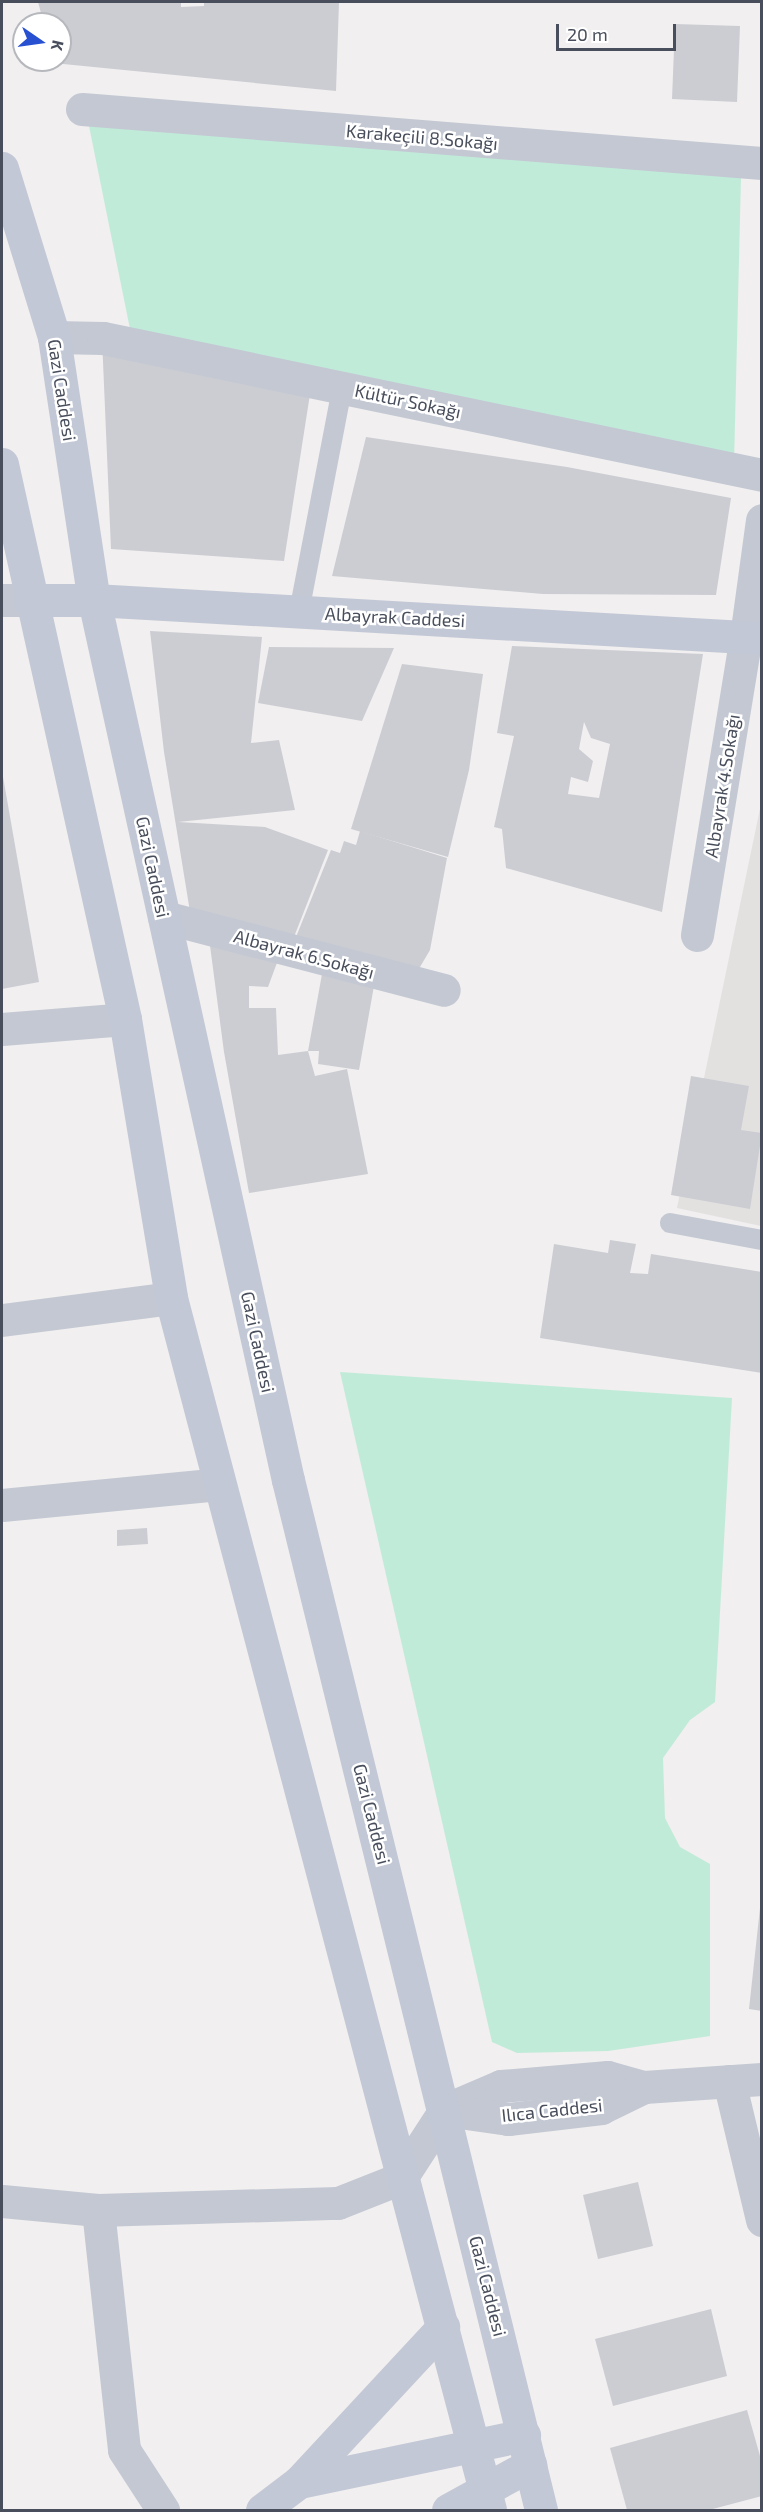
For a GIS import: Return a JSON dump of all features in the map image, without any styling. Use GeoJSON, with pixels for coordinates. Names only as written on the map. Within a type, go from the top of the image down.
{"type":"FeatureCollection","features":[{"type":"Feature","properties":{"kind":"street","name":"Karakeçili 8.Sokağı"},"geometry":{"type":"LineString","coordinates":[[82,109],[762,163]]}},
{"type":"Feature","properties":{"kind":"street","name":"Gazi Caddesi"},"geometry":{"type":"LineString","coordinates":[[2,168],[54,337],[94,600],[288,1480],[445,2110],[541,2511]]}},
{"type":"Feature","properties":{"kind":"street","name":"Kültür Sokağı"},"geometry":{"type":"LineString","coordinates":[[54,337],[103,338],[762,475]]}},
{"type":"Feature","properties":{"kind":"street"},"geometry":{"type":"LineString","coordinates":[[2,464],[15,600],[125,1019],[171,1298],[487,2499]]}},
{"type":"Feature","properties":{"kind":"street","name":"Albayrak 4.Sokağı"},"geometry":{"type":"LineString","coordinates":[[697,935],[754,637],[762,520]]}},
{"type":"Feature","properties":{"kind":"street","name":"Albayrak Caddesi"},"geometry":{"type":"LineString","coordinates":[[15,600],[94,600],[754,637]]}},
{"type":"Feature","properties":{"kind":"street","name":"Albayrak 6.Sokağı"},"geometry":{"type":"LineString","coordinates":[[164,917],[444,990]]}},
{"type":"Feature","properties":{"kind":"street"},"geometry":{"type":"LineString","coordinates":[[2,1029],[125,1019]]}},
{"type":"Feature","properties":{"kind":"street"},"geometry":{"type":"LineString","coordinates":[[2,1320],[171,1298]]}},
{"type":"Feature","properties":{"kind":"street"},"geometry":{"type":"LineString","coordinates":[[2,1505],[219,1484]]}},
{"type":"Feature","properties":{"kind":"street","name":"Ilıca Caddesi"},"geometry":{"type":"LineString","coordinates":[[445,2110],[501,2086],[608,2077],[644,2087],[762,2079]]}},
{"type":"Feature","properties":{"kind":"street"},"geometry":{"type":"LineString","coordinates":[[729,2081],[762,2220]]}},
{"type":"Feature","properties":{"kind":"street"},"geometry":{"type":"LineString","coordinates":[[2,2201],[99,2210],[338,2203],[401,2178],[445,2110]]}},
{"type":"Feature","properties":{"kind":"street"},"geometry":{"type":"LineString","coordinates":[[99,2210],[124,2450],[164,2511]]}},
{"type":"Feature","properties":{"kind":"street"},"geometry":{"type":"LineString","coordinates":[[262,2511],[299,2482],[443,2327]]}},
{"type":"Feature","properties":{"kind":"street"},"geometry":{"type":"LineString","coordinates":[[299,2482],[473,2448],[527,2450]]}},
{"type":"Feature","properties":{"kind":"street"},"geometry":{"type":"LineString","coordinates":[[448,2511],[487,2499],[527,2450]]}},
{"type":"Feature","properties":{"kind":"lane"},"geometry":{"type":"LineString","coordinates":[[299,612],[342,388]]}},
{"type":"Feature","properties":{"kind":"lane"},"geometry":{"type":"LineString","coordinates":[[670,1223],[762,1240]]}},
{"type":"Feature","properties":{"kind":"shaded area"},"geometry":{"type":"Polygon","coordinates":[[[761,804],[761,1226],[677,1208],[761,804]]]}},
{"type":"Feature","properties":{"kind":"green space"},"geometry":{"type":"Polygon","coordinates":[[[89,126],[741,177],[734,464],[130,329],[89,126]]]}},
{"type":"Feature","properties":{"kind":"green space"},"geometry":{"type":"Polygon","coordinates":[[[340,1372],[732,1398],[715,1702],[690,1720],[663,1758],[665,1818],[680,1847],[710,1864],[710,2036],[608,2051],[517,2053],[492,2042],[340,1372]]]}},
{"type":"Feature","properties":{"kind":"building"},"geometry":{"type":"Polygon","coordinates":[[[38,2],[181,2],[181,7],[204,6],[204,2],[339,2],[336,91],[72,65],[72,12],[41,12],[38,2]]]}},
{"type":"Feature","properties":{"kind":"building"},"geometry":{"type":"Polygon","coordinates":[[[675,24],[740,26],[737,102],[672,99],[675,24]]]}},
{"type":"Feature","properties":{"kind":"building"},"geometry":{"type":"Polygon","coordinates":[[[102,338],[310,394],[284,561],[111,549],[102,338]]]}},
{"type":"Feature","properties":{"kind":"building"},"geometry":{"type":"Polygon","coordinates":[[[366,437],[567,467],[731,498],[716,595],[543,594],[332,576],[366,437]]]}},
{"type":"Feature","properties":{"kind":"building"},"geometry":{"type":"Polygon","coordinates":[[[150,631],[262,637],[251,743],[279,740],[295,810],[178,822],[265,827],[328,850],[292,942],[191,918],[164,752],[150,631]]]}},
{"type":"Feature","properties":{"kind":"building"},"geometry":{"type":"Polygon","coordinates":[[[512,646],[703,654],[662,912],[506,868],[502,829],[494,827],[514,736],[497,733],[512,646]],[[584,722],[579,749],[593,761],[588,782],[571,777],[568,794],[599,798],[610,744],[591,738],[584,722]]]}},
{"type":"Feature","properties":{"kind":"building"},"geometry":{"type":"Polygon","coordinates":[[[269,647],[394,648],[362,721],[258,703],[269,647]]]}},
{"type":"Feature","properties":{"kind":"building"},"geometry":{"type":"Polygon","coordinates":[[[402,664],[483,674],[469,770],[448,857],[351,829],[402,664]]]}},
{"type":"Feature","properties":{"kind":"building"},"geometry":{"type":"Polygon","coordinates":[[[2,771],[39,982],[2,989],[2,771]]]}},
{"type":"Feature","properties":{"kind":"building"},"geometry":{"type":"Polygon","coordinates":[[[360,831],[447,858],[430,950],[420,967],[409,975],[294,942],[331,850],[340,853],[344,841],[356,845],[360,831]]]}},
{"type":"Feature","properties":{"kind":"building"},"geometry":{"type":"Polygon","coordinates":[[[209,938],[281,952],[268,987],[249,986],[249,1008],[276,1008],[278,1055],[308,1051],[315,1076],[347,1069],[368,1174],[249,1193],[224,1052],[209,938]]]}},
{"type":"Feature","properties":{"kind":"building"},"geometry":{"type":"Polygon","coordinates":[[[322,974],[374,986],[359,1070],[318,1064],[319,1051],[308,1051],[322,974]]]}},
{"type":"Feature","properties":{"kind":"building"},"geometry":{"type":"Polygon","coordinates":[[[691,1076],[749,1086],[741,1130],[762,1133],[750,1209],[671,1195],[691,1076]]]}},
{"type":"Feature","properties":{"kind":"building"},"geometry":{"type":"Polygon","coordinates":[[[610,1240],[636,1244],[630,1273],[648,1274],[651,1254],[762,1272],[762,1373],[540,1338],[554,1244],[608,1253],[610,1240]]]}},
{"type":"Feature","properties":{"kind":"building"},"geometry":{"type":"Polygon","coordinates":[[[147,1528],[148,1544],[117,1546],[117,1530],[147,1528]]]}},
{"type":"Feature","properties":{"kind":"building"},"geometry":{"type":"Polygon","coordinates":[[[760,1908],[762,1908],[762,2011],[749,2009],[760,1908]]]}},
{"type":"Feature","properties":{"kind":"building"},"geometry":{"type":"Polygon","coordinates":[[[638,2182],[653,2246],[598,2259],[583,2195],[638,2182]]]}},
{"type":"Feature","properties":{"kind":"building"},"geometry":{"type":"Polygon","coordinates":[[[711,2309],[727,2376],[613,2406],[595,2339],[711,2309]]]}},
{"type":"Feature","properties":{"kind":"building"},"geometry":{"type":"Polygon","coordinates":[[[747,2410],[762,2463],[762,2496],[709,2510],[627,2510],[610,2448],[747,2410]]]}}]}
